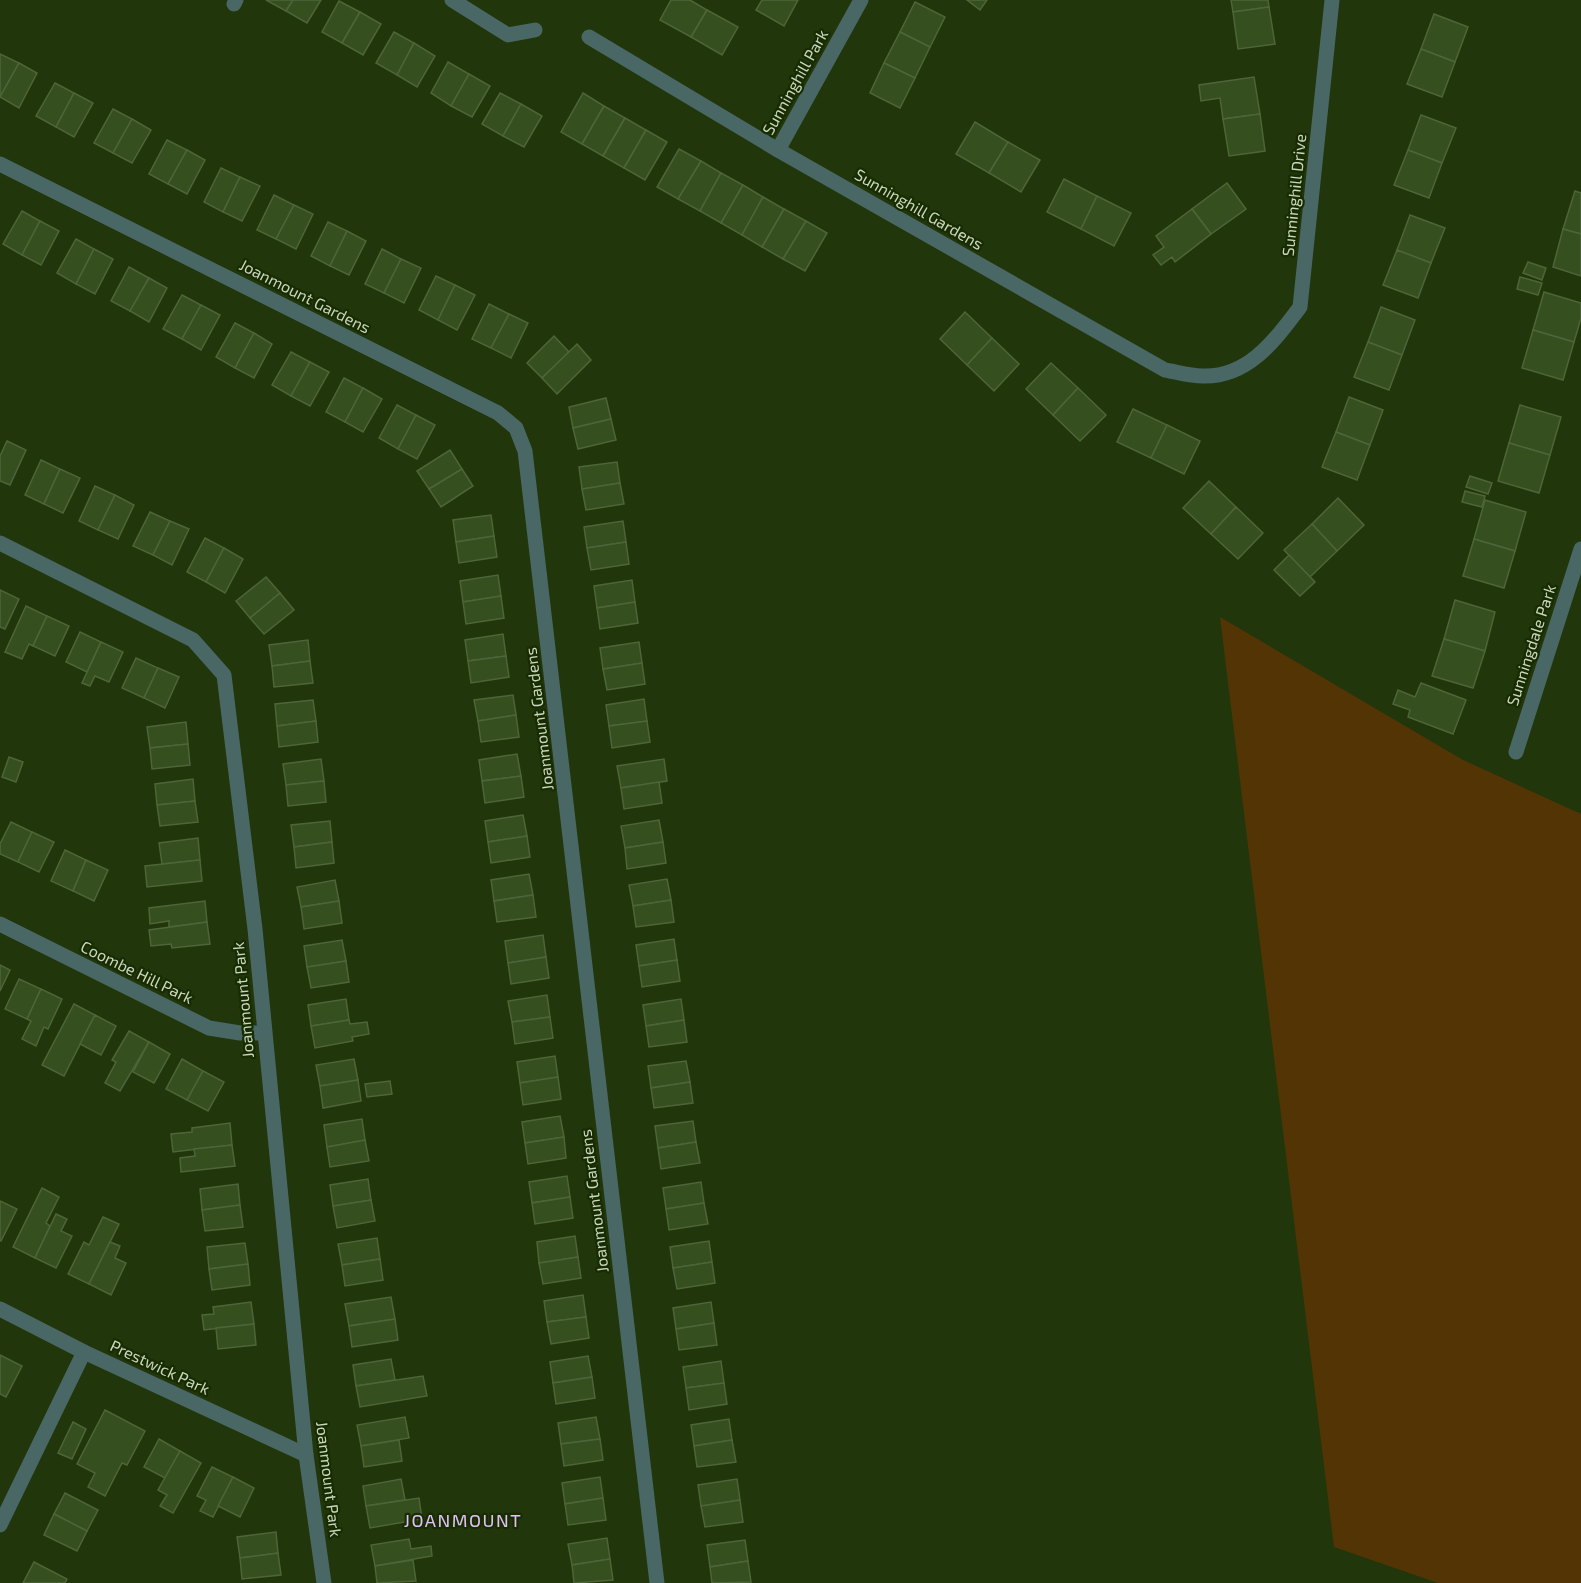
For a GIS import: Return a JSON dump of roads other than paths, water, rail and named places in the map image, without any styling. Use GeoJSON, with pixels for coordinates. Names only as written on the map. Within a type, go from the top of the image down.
{"type":"FeatureCollection","features":[{"type":"Feature","properties":{"kind":"street"},"geometry":{"type":"LineString","coordinates":[[452,0],[508,35],[535,30]]}},
{"type":"Feature","properties":{"kind":"street","name":"Sunninghill Park"},"geometry":{"type":"LineString","coordinates":[[778,150],[861,0]]}},
{"type":"Feature","properties":{"kind":"street","name":"Sunninghill Drive"},"geometry":{"type":"LineString","coordinates":[[1242,370],[1276,340],[1300,307],[1332,0]]}},
{"type":"Feature","properties":{"kind":"street","name":"Sunninghill Gardens"},"geometry":{"type":"LineString","coordinates":[[589,37],[778,150],[1165,370],[1203,376],[1242,370]]}},
{"type":"Feature","properties":{"kind":"street","name":"Joanmount Gardens"},"geometry":{"type":"LineString","coordinates":[[0,164],[498,413],[516,428],[525,451],[657,1583]]}},
{"type":"Feature","properties":{"kind":"street","name":"Joanmount Park"},"geometry":{"type":"LineString","coordinates":[[0,543],[193,640],[224,675],[255,929],[306,1455],[324,1583]]}},
{"type":"Feature","properties":{"kind":"street","name":"Sunningdale Park"},"geometry":{"type":"LineString","coordinates":[[1516,752],[1581,549]]}},
{"type":"Feature","properties":{"kind":"street","name":"Coombe Hill Park"},"geometry":{"type":"LineString","coordinates":[[0,924],[209,1028],[240,1033],[264,1033]]}},
{"type":"Feature","properties":{"kind":"street","name":"Prestwick Park"},"geometry":{"type":"LineString","coordinates":[[0,1309],[84,1352],[306,1455]]}},
{"type":"Feature","properties":{"kind":"street"},"geometry":{"type":"LineString","coordinates":[[0,1525],[84,1352]]}},
{"type":"Feature","properties":{"kind":"district","name":"JOANMOUNT"},"geometry":{"type":"Point","coordinates":[463,1521]}}]}
